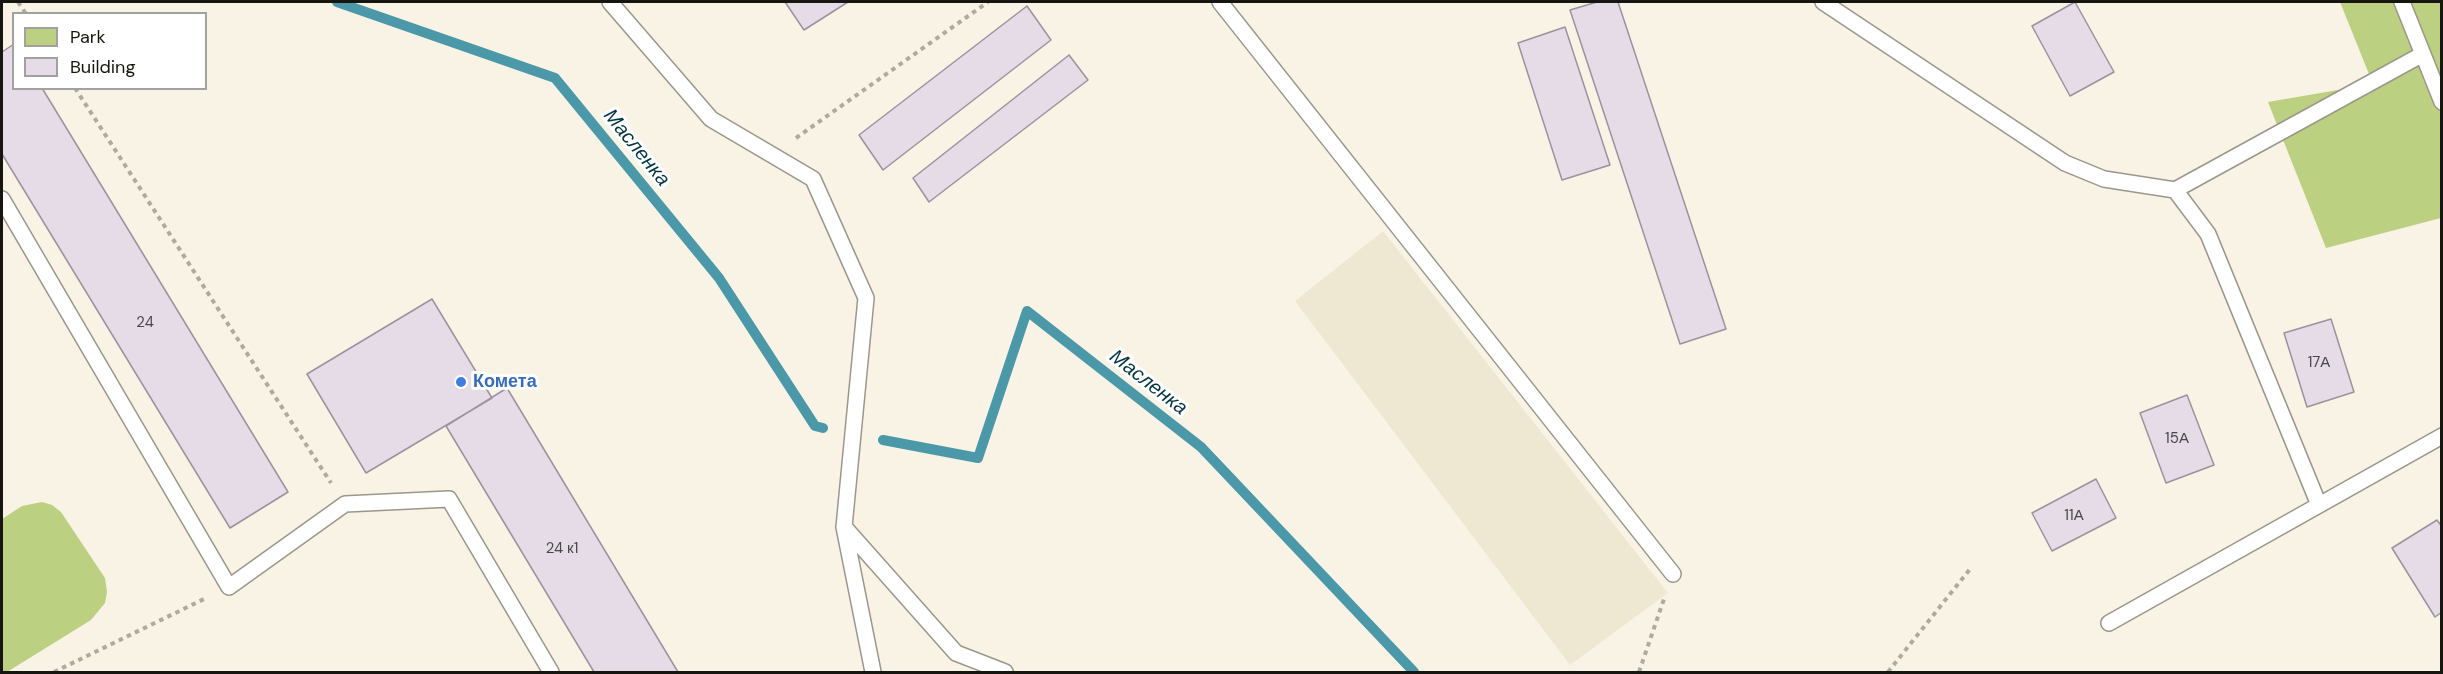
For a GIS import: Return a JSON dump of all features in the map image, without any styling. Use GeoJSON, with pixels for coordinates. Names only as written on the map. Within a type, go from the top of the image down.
{"type":"FeatureCollection","features":[{"type":"Feature","properties":{"kind":"lane"},"geometry":{"type":"LineString","coordinates":[[610,2],[711,119],[813,179],[866,298],[844,527],[873,672]]}},
{"type":"Feature","properties":{"kind":"lane"},"geometry":{"type":"LineString","coordinates":[[1220,2],[1673,574]]}},
{"type":"Feature","properties":{"kind":"lane"},"geometry":{"type":"LineString","coordinates":[[1823,2],[2065,163],[2104,179],[2175,190],[2423,54]]}},
{"type":"Feature","properties":{"kind":"lane"},"geometry":{"type":"LineString","coordinates":[[2402,2],[2442,102]]}},
{"type":"Feature","properties":{"kind":"lane"},"geometry":{"type":"LineString","coordinates":[[2175,190],[2208,234],[2319,505]]}},
{"type":"Feature","properties":{"kind":"lane"},"geometry":{"type":"LineString","coordinates":[[2,199],[229,587],[345,504],[449,499],[551,672]]}},
{"type":"Feature","properties":{"kind":"lane"},"geometry":{"type":"LineString","coordinates":[[2109,624],[2442,436]]}},
{"type":"Feature","properties":{"kind":"lane"},"geometry":{"type":"LineString","coordinates":[[844,527],[956,653],[1005,672]]}},
{"type":"Feature","properties":{"kind":"path"},"geometry":{"type":"LineString","coordinates":[[772,155],[988,2]]}},
{"type":"Feature","properties":{"kind":"path"},"geometry":{"type":"LineString","coordinates":[[76,90],[345,504]]}},
{"type":"Feature","properties":{"kind":"path"},"geometry":{"type":"LineString","coordinates":[[1888,672],[1970,569]]}},
{"type":"Feature","properties":{"kind":"path"},"geometry":{"type":"LineString","coordinates":[[1640,672],[1673,574]]}},
{"type":"Feature","properties":{"kind":"path"},"geometry":{"type":"LineString","coordinates":[[54,672],[229,587]]}},
{"type":"Feature","properties":{"kind":"shaded area"},"geometry":{"type":"Polygon","coordinates":[[[1383,231],[1668,593],[1570,665],[1295,301],[1383,231]]]}},
{"type":"Feature","properties":{"kind":"green space"},"geometry":{"type":"Polygon","coordinates":[[[2340,2],[2441,2],[2441,218],[2326,248],[2268,102],[2373,84],[2340,2]]]}},
{"type":"Feature","properties":{"kind":"green space"},"geometry":{"type":"Polygon","coordinates":[[[42,502],[52,505],[61,512],[105,578],[107,592],[105,603],[91,620],[7,672],[2,672],[2,519],[22,506],[42,502]]]}},
{"type":"Feature","properties":{"kind":"building"},"geometry":{"type":"Polygon","coordinates":[[[785,2],[848,2],[804,30],[785,2]]]}},
{"type":"Feature","properties":{"kind":"building"},"geometry":{"type":"Polygon","coordinates":[[[1597,2],[1618,2],[1726,329],[1680,344],[1570,10],[1597,2]]]}},
{"type":"Feature","properties":{"kind":"building"},"geometry":{"type":"Polygon","coordinates":[[[2075,2],[2114,72],[2070,96],[2032,26],[2075,2]]]}},
{"type":"Feature","properties":{"kind":"building"},"geometry":{"type":"Polygon","coordinates":[[[1027,6],[1051,40],[883,170],[859,135],[1027,6]]]}},
{"type":"Feature","properties":{"kind":"building"},"geometry":{"type":"Polygon","coordinates":[[[1565,27],[1610,165],[1562,180],[1518,43],[1565,27]]]}},
{"type":"Feature","properties":{"kind":"building"},"geometry":{"type":"Polygon","coordinates":[[[12,45],[12,90],[43,90],[288,492],[230,528],[2,154],[2,52],[12,45]]]}},
{"type":"Feature","properties":{"kind":"building"},"geometry":{"type":"Polygon","coordinates":[[[1069,55],[1088,80],[929,202],[913,178],[1069,55]]]}},
{"type":"Feature","properties":{"kind":"building"},"geometry":{"type":"Polygon","coordinates":[[[432,299],[492,398],[366,473],[307,374],[432,299]]]}},
{"type":"Feature","properties":{"kind":"building"},"geometry":{"type":"Polygon","coordinates":[[[2331,319],[2354,392],[2307,407],[2284,333],[2331,319]]]}},
{"type":"Feature","properties":{"kind":"building"},"geometry":{"type":"Polygon","coordinates":[[[507,388],[678,672],[594,672],[446,426],[507,388]]]}},
{"type":"Feature","properties":{"kind":"building"},"geometry":{"type":"Polygon","coordinates":[[[2187,395],[2214,465],[2166,483],[2140,413],[2187,395]]]}},
{"type":"Feature","properties":{"kind":"building"},"geometry":{"type":"Polygon","coordinates":[[[2096,479],[2116,518],[2052,551],[2032,513],[2096,479]]]}},
{"type":"Feature","properties":{"kind":"building"},"geometry":{"type":"Polygon","coordinates":[[[2437,520],[2442,527],[2442,612],[2435,617],[2392,548],[2437,520]]]}},
{"type":"Feature","properties":{"kind":"waterway","name":"Масленка"},"geometry":{"type":"LineString","coordinates":[[337,2],[555,78],[719,278],[815,426],[823,428]]}},
{"type":"Feature","properties":{"kind":"waterway","name":"Масленка"},"geometry":{"type":"LineString","coordinates":[[883,440],[978,458],[1027,311],[1201,447],[1414,672]]}},
{"type":"Feature","properties":{"kind":"place","name":"Комета"},"geometry":{"type":"Point","coordinates":[461,382]}}]}
